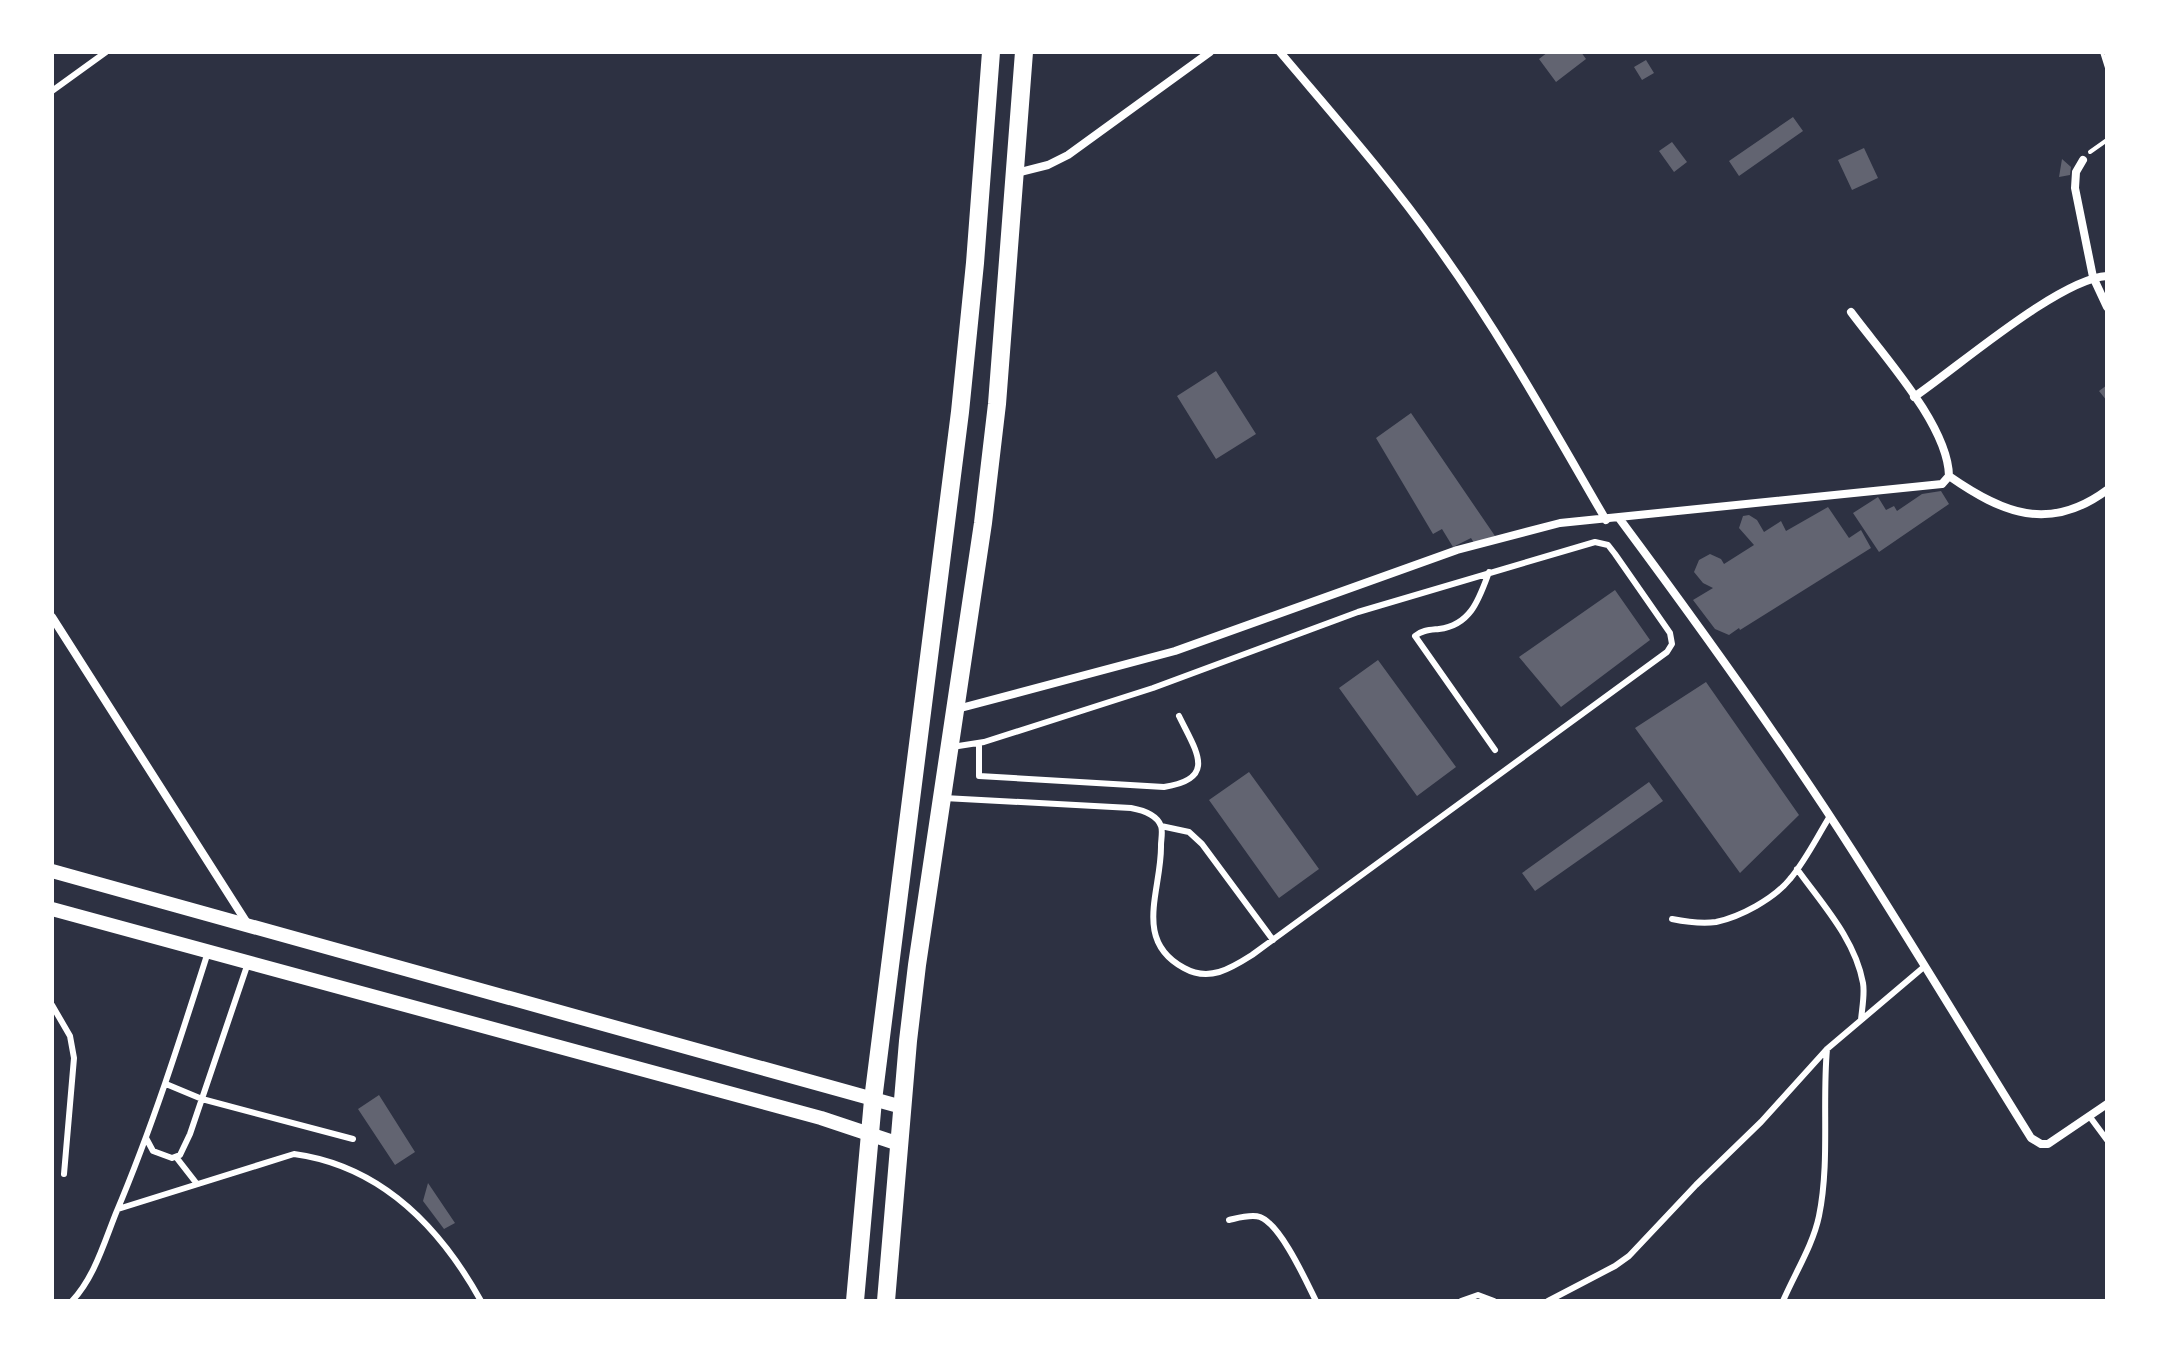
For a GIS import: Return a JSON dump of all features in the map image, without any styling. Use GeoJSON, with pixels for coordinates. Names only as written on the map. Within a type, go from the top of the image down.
{"type":"FeatureCollection","features":[{"type":"Feature","properties":{"kind":"main road"},"geometry":{"type":"LineString","coordinates":[[855,1301],[873,1100],[960,412],[991,52]]}},
{"type":"Feature","properties":{"kind":"main road"},"geometry":{"type":"LineString","coordinates":[[886,1301],[917,965],[996,419],[1024,52]]}},
{"type":"Feature","properties":{"kind":"street"},"geometry":{"type":"LineString","coordinates":[[1015,173],[1048,165],[1068,155],[1210,52]]}},
{"type":"Feature","properties":{"kind":"street"},"geometry":{"type":"LineString","coordinates":[[1280,52],[1387,179],[1438,247],[1490,324],[1606,520]]}},
{"type":"Feature","properties":{"kind":"street"},"geometry":{"type":"LineString","coordinates":[[2083,160],[2076,172],[2075,188],[2093,277],[2107,307]]}},
{"type":"Feature","properties":{"kind":"street"},"geometry":{"type":"LineString","coordinates":[[1914,397],[2054,298],[2093,277],[2107,276]]}},
{"type":"Feature","properties":{"kind":"street"},"geometry":{"type":"LineString","coordinates":[[1851,312],[1914,397],[1944,446],[1949,476],[1976,495],[2018,513],[2035,516],[2058,513],[2098,497],[2107,490]]}},
{"type":"Feature","properties":{"kind":"street"},"geometry":{"type":"LineString","coordinates":[[956,709],[1175,651],[1457,550],[1560,523],[1930,487],[1942,484],[1949,476]]}},
{"type":"Feature","properties":{"kind":"street"},"geometry":{"type":"LineString","coordinates":[[1619,518],[1710,640],[1830,816],[2031,1138],[2048,1144],[2107,1104]]}},
{"type":"Feature","properties":{"kind":"street"},"geometry":{"type":"LineString","coordinates":[[52,617],[248,925]]}},
{"type":"Feature","properties":{"kind":"street"},"geometry":{"type":"LineString","coordinates":[[52,871],[902,1107]]}},
{"type":"Feature","properties":{"kind":"street"},"geometry":{"type":"LineString","coordinates":[[52,909],[870,1133],[899,1144]]}},
{"type":"Feature","properties":{"kind":"lane"},"geometry":{"type":"LineString","coordinates":[[52,91],[106,52]]}},
{"type":"Feature","properties":{"kind":"lane"},"geometry":{"type":"LineString","coordinates":[[941,798],[1137,809],[1152,814],[1161,826],[1152,924],[1155,938],[1175,963],[1192,973],[1206,975],[1227,971],[1667,652],[1672,644],[1670,633],[1608,545],[1595,542],[1358,612],[1153,688],[979,743],[950,747]]}},
{"type":"Feature","properties":{"kind":"lane"},"geometry":{"type":"LineString","coordinates":[[1489,572],[1472,612],[1461,622],[1449,628],[1422,631],[1415,636],[1495,750]]}},
{"type":"Feature","properties":{"kind":"lane"},"geometry":{"type":"LineString","coordinates":[[979,743],[979,776],[1164,787],[1179,785],[1192,779],[1199,769],[1199,758],[1179,716]]}},
{"type":"Feature","properties":{"kind":"lane"},"geometry":{"type":"LineString","coordinates":[[1672,919],[1696,923],[1718,921],[1775,894],[1797,869],[1830,816]]}},
{"type":"Feature","properties":{"kind":"lane"},"geometry":{"type":"LineString","coordinates":[[1161,826],[1189,832],[1202,844],[1273,940]]}},
{"type":"Feature","properties":{"kind":"lane"},"geometry":{"type":"LineString","coordinates":[[1797,869],[1845,935],[1857,960],[1863,986],[1861,1020]]}},
{"type":"Feature","properties":{"kind":"lane"},"geometry":{"type":"LineString","coordinates":[[73,1301],[93,1270],[146,1138],[208,952]]}},
{"type":"Feature","properties":{"kind":"lane"},"geometry":{"type":"LineString","coordinates":[[176,1157],[190,1134],[248,963]]}},
{"type":"Feature","properties":{"kind":"lane"},"geometry":{"type":"LineString","coordinates":[[1548,1301],[1615,1266],[1644,1242],[1827,1049],[1925,966]]}},
{"type":"Feature","properties":{"kind":"lane"},"geometry":{"type":"LineString","coordinates":[[52,1005],[70,1036],[74,1058],[64,1174]]}},
{"type":"Feature","properties":{"kind":"lane"},"geometry":{"type":"LineString","coordinates":[[1783,1301],[1819,1214],[1824,1162],[1827,1049]]}},
{"type":"Feature","properties":{"kind":"lane"},"geometry":{"type":"LineString","coordinates":[[166,1084],[202,1099],[353,1139]]}},
{"type":"Feature","properties":{"kind":"lane"},"geometry":{"type":"LineString","coordinates":[[2090,1117],[2107,1140]]}},
{"type":"Feature","properties":{"kind":"lane"},"geometry":{"type":"LineString","coordinates":[[146,1138],[153,1151],[176,1157],[197,1184]]}},
{"type":"Feature","properties":{"kind":"lane"},"geometry":{"type":"LineString","coordinates":[[118,1209],[294,1154],[310,1157],[377,1183],[404,1202],[430,1227],[464,1271],[481,1301]]}},
{"type":"Feature","properties":{"kind":"lane"},"geometry":{"type":"LineString","coordinates":[[1229,1220],[1249,1216],[1261,1217],[1269,1223],[1297,1264],[1316,1301]]}},
{"type":"Feature","properties":{"kind":"lane"},"geometry":{"type":"LineString","coordinates":[[1461,1301],[1478,1295],[1494,1301]]}},
{"type":"Feature","properties":{"kind":"path"},"geometry":{"type":"LineString","coordinates":[[2102,52],[2107,68]]}},
{"type":"Feature","properties":{"kind":"building"},"geometry":{"type":"Polygon","coordinates":[[[1548,52],[1581,52],[1586,59],[1556,82],[1539,59],[1548,52]]]}},
{"type":"Feature","properties":{"kind":"building"},"geometry":{"type":"Polygon","coordinates":[[[1646,60],[1654,73],[1642,80],[1634,67],[1646,60]]]}},
{"type":"Feature","properties":{"kind":"building"},"geometry":{"type":"Polygon","coordinates":[[[1793,117],[1803,131],[1739,176],[1729,161],[1793,117]]]}},
{"type":"Feature","properties":{"kind":"building"},"geometry":{"type":"Polygon","coordinates":[[[1672,142],[1687,162],[1674,172],[1659,151],[1672,142]]]}},
{"type":"Feature","properties":{"kind":"building"},"geometry":{"type":"Polygon","coordinates":[[[1864,148],[1878,178],[1852,190],[1838,160],[1864,148]]]}},
{"type":"Feature","properties":{"kind":"building"},"geometry":{"type":"Polygon","coordinates":[[[2062,159],[2071,167],[2070,175],[2059,177],[2062,159]]]}},
{"type":"Feature","properties":{"kind":"building"},"geometry":{"type":"Polygon","coordinates":[[[1216,371],[1256,434],[1216,459],[1177,396],[1216,371]]]}},
{"type":"Feature","properties":{"kind":"building"},"geometry":{"type":"Polygon","coordinates":[[[2107,385],[2107,401],[2099,391],[2107,385]]]}},
{"type":"Feature","properties":{"kind":"building"},"geometry":{"type":"Polygon","coordinates":[[[1411,413],[1495,536],[1474,543],[1471,538],[1453,547],[1442,529],[1433,534],[1376,438],[1411,413]]]}},
{"type":"Feature","properties":{"kind":"building"},"geometry":{"type":"Polygon","coordinates":[[[1941,491],[1949,504],[1879,552],[1853,513],[1878,497],[1886,510],[1894,506],[1897,511],[1922,494],[1941,491]]]}},
{"type":"Feature","properties":{"kind":"building"},"geometry":{"type":"Polygon","coordinates":[[[1828,507],[1849,538],[1861,530],[1871,548],[1740,630],[1729,635],[1715,629],[1693,600],[1713,588],[1703,583],[1694,572],[1699,560],[1710,554],[1724,564],[1754,545],[1739,528],[1743,516],[1749,515],[1757,520],[1764,532],[1781,521],[1786,531],[1828,507]]]}},
{"type":"Feature","properties":{"kind":"building"},"geometry":{"type":"Polygon","coordinates":[[[1615,590],[1650,640],[1561,707],[1519,657],[1615,590]]]}},
{"type":"Feature","properties":{"kind":"building"},"geometry":{"type":"Polygon","coordinates":[[[1378,660],[1456,767],[1417,796],[1339,688],[1378,660]]]}},
{"type":"Feature","properties":{"kind":"building"},"geometry":{"type":"Polygon","coordinates":[[[1706,682],[1799,815],[1740,873],[1635,728],[1706,682]]]}},
{"type":"Feature","properties":{"kind":"building"},"geometry":{"type":"Polygon","coordinates":[[[1249,772],[1319,869],[1279,898],[1209,800],[1249,772]]]}},
{"type":"Feature","properties":{"kind":"building"},"geometry":{"type":"Polygon","coordinates":[[[1649,782],[1663,801],[1535,891],[1522,873],[1649,782]]]}},
{"type":"Feature","properties":{"kind":"building"},"geometry":{"type":"Polygon","coordinates":[[[379,1095],[415,1152],[395,1165],[358,1109],[379,1095]]]}},
{"type":"Feature","properties":{"kind":"building"},"geometry":{"type":"Polygon","coordinates":[[[428,1183],[455,1223],[444,1229],[423,1201],[428,1183]]]}}]}
